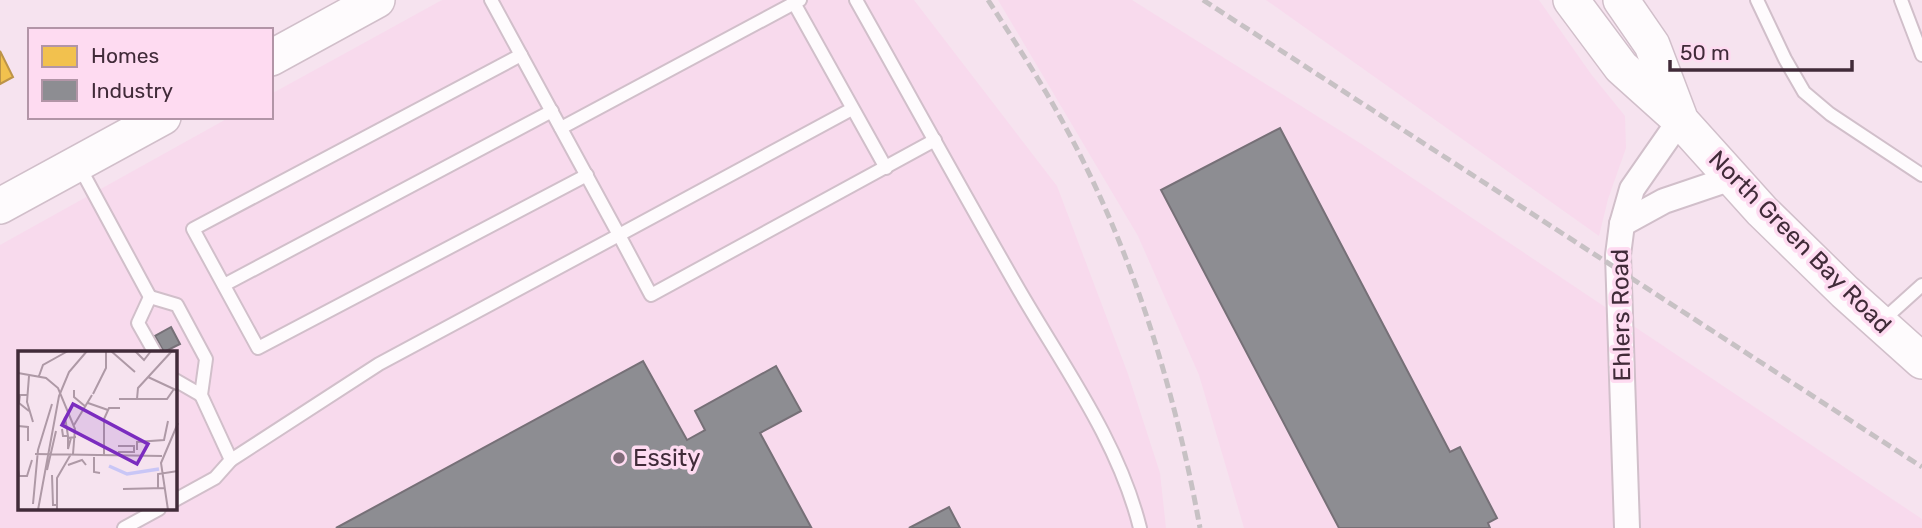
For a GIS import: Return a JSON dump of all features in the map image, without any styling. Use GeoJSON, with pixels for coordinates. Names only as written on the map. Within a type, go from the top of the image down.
{"type":"FeatureCollection","features":[{"type":"Feature","properties":{"kind":"street"},"geometry":{"type":"LineString","coordinates":[[273,57],[377,0]]}},
{"type":"Feature","properties":{"kind":"street","name":"North Green Bay Road"},"geometry":{"type":"LineString","coordinates":[[1571,0],[1621,67],[1680,120],[1762,211],[1922,361]]}},
{"type":"Feature","properties":{"kind":"street","name":"North Green Bay Road"},"geometry":{"type":"LineString","coordinates":[[1621,0],[1652,45],[1680,120]]}},
{"type":"Feature","properties":{"kind":"street"},"geometry":{"type":"LineString","coordinates":[[0,206],[159,119]]}},
{"type":"Feature","properties":{"kind":"street","name":"Ehlers Road"},"geometry":{"type":"LineString","coordinates":[[1627,528],[1623,376],[1616,267],[1622,224],[1632,189],[1680,120]]}},
{"type":"Feature","properties":{"kind":"street"},"geometry":{"type":"LineString","coordinates":[[1622,224],[1664,201],[1732,178]]}},
{"type":"Feature","properties":{"kind":"lane"},"geometry":{"type":"LineString","coordinates":[[491,0],[651,295],[935,140]]}},
{"type":"Feature","properties":{"kind":"lane"},"geometry":{"type":"LineString","coordinates":[[856,0],[1091,411],[1119,466],[1140,528]]}},
{"type":"Feature","properties":{"kind":"lane"},"geometry":{"type":"LineString","coordinates":[[1757,0],[1784,59],[1804,92],[1830,114],[1922,175]]}},
{"type":"Feature","properties":{"kind":"lane"},"geometry":{"type":"LineString","coordinates":[[1901,0],[1922,55]]}},
{"type":"Feature","properties":{"kind":"lane"},"geometry":{"type":"LineString","coordinates":[[561,128],[797,2],[886,168]]}},
{"type":"Feature","properties":{"kind":"lane"},"geometry":{"type":"LineString","coordinates":[[521,55],[193,229],[258,348],[587,175]]}},
{"type":"Feature","properties":{"kind":"lane"},"geometry":{"type":"LineString","coordinates":[[177,499],[215,478],[231,460],[379,364],[852,109]]}},
{"type":"Feature","properties":{"kind":"lane"},"geometry":{"type":"LineString","coordinates":[[224,285],[552,111]]}},
{"type":"Feature","properties":{"kind":"lane"},"geometry":{"type":"LineString","coordinates":[[78,164],[150,297],[177,305],[206,359],[201,395],[231,460]]}},
{"type":"Feature","properties":{"kind":"lane"},"geometry":{"type":"LineString","coordinates":[[1880,323],[1922,285]]}},
{"type":"Feature","properties":{"kind":"lane"},"geometry":{"type":"LineString","coordinates":[[150,297],[138,323],[154,351]]}},
{"type":"Feature","properties":{"kind":"lane"},"geometry":{"type":"LineString","coordinates":[[177,381],[201,395]]}},
{"type":"Feature","properties":{"kind":"lane"},"geometry":{"type":"LineString","coordinates":[[124,528],[157,510]]}},
{"type":"Feature","properties":{"kind":"shaded area"},"geometry":{"type":"Polygon","coordinates":[[[442,0],[914,0],[1057,186],[1128,374],[1160,473],[1166,528],[0,528],[0,245],[226,119],[273,119],[273,93],[442,0]]]}},
{"type":"Feature","properties":{"kind":"shaded area"},"geometry":{"type":"Polygon","coordinates":[[[998,0],[1132,0],[1363,145],[1922,519],[1922,528],[1244,528],[1199,375],[1138,236],[998,0]]]}},
{"type":"Feature","properties":{"kind":"shaded area"},"geometry":{"type":"Polygon","coordinates":[[[1266,0],[1539,0],[1591,74],[1625,116],[1626,148],[1608,199],[1599,236],[1266,0]]]}},
{"type":"Feature","properties":{"kind":"building: Homes"},"geometry":{"type":"Polygon","coordinates":[[[0,51],[13,77],[0,84],[0,51]]]}},
{"type":"Feature","properties":{"kind":"building: Industry"},"geometry":{"type":"Polygon","coordinates":[[[1280,128],[1450,452],[1460,447],[1497,518],[1488,523],[1490,528],[1339,528],[1161,190],[1280,128]]]}},
{"type":"Feature","properties":{"kind":"building: Industry"},"geometry":{"type":"Polygon","coordinates":[[[171,327],[180,344],[163,351],[155,336],[171,327]]]}},
{"type":"Feature","properties":{"kind":"building: Industry","name":"Essity"},"geometry":{"type":"Polygon","coordinates":[[[643,361],[687,440],[705,430],[695,411],[776,366],[801,411],[760,433],[811,527],[336,528],[643,361]]]}},
{"type":"Feature","properties":{"kind":"building: Industry"},"geometry":{"type":"Polygon","coordinates":[[[949,507],[960,528],[909,528],[949,507]]]}},
{"type":"Feature","properties":{"kind":"railway"},"geometry":{"type":"LineString","coordinates":[[988,0],[1060,117],[1108,215],[1129,266],[1163,369],[1200,528]]}},
{"type":"Feature","properties":{"kind":"railway"},"geometry":{"type":"LineString","coordinates":[[1203,0],[1922,467]]}},
{"type":"Feature","properties":{"kind":"place","name":"Essity"},"geometry":{"type":"Point","coordinates":[619,458]}}]}
